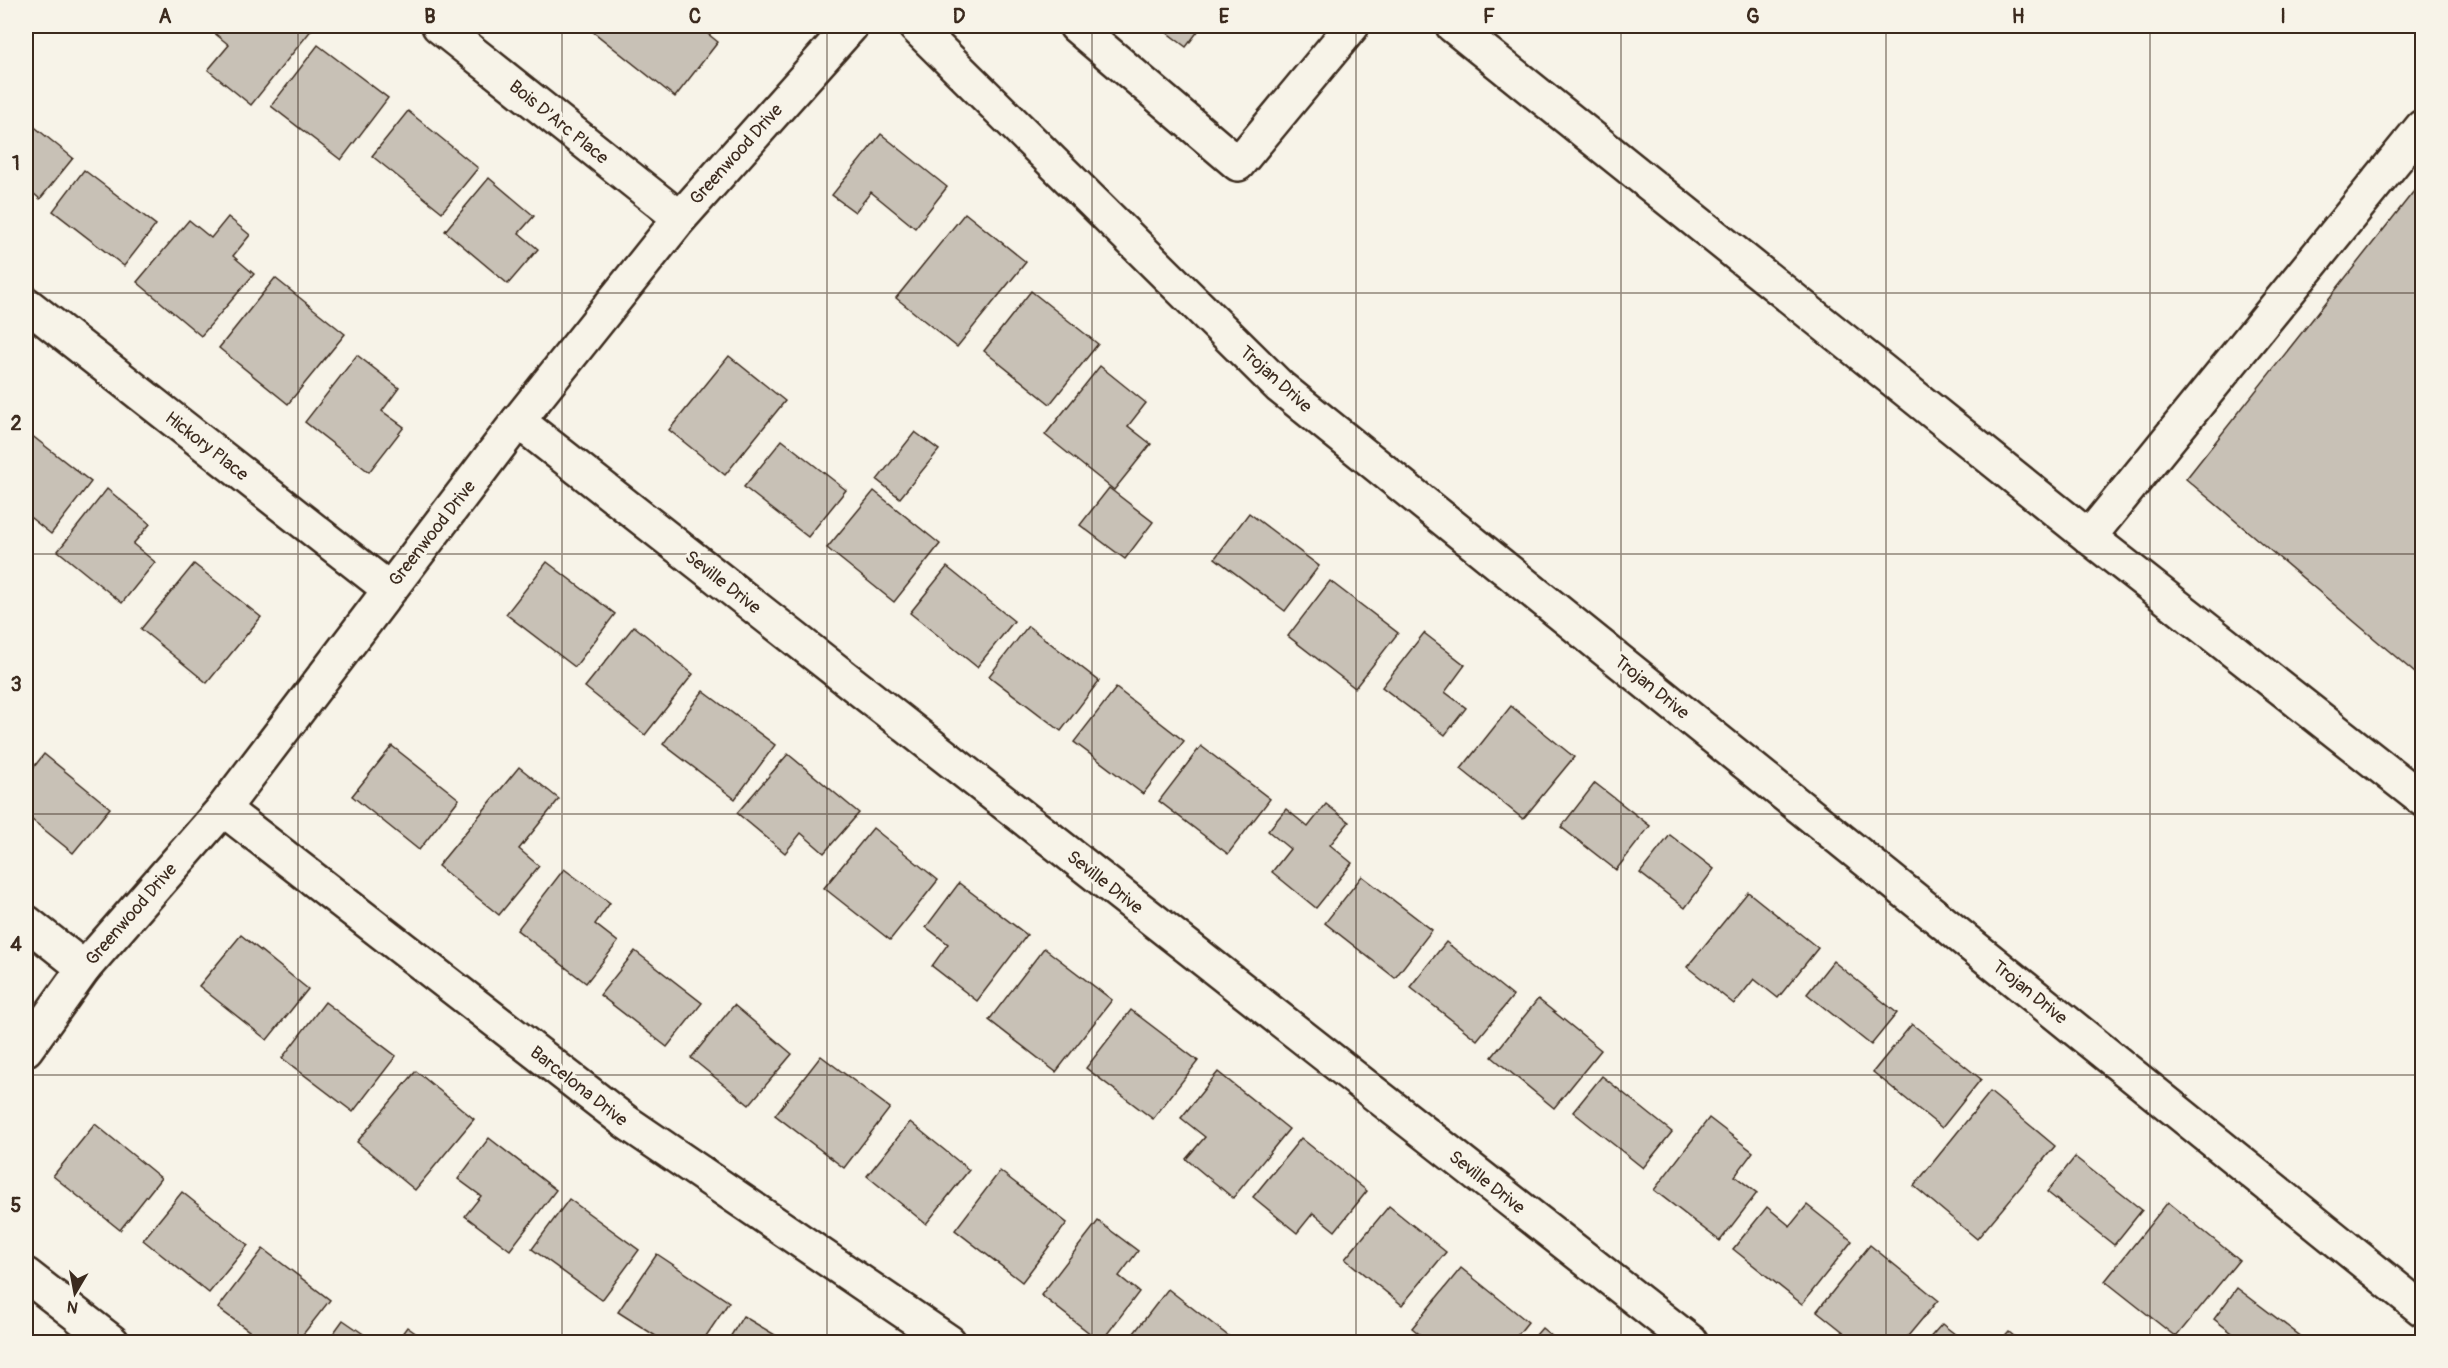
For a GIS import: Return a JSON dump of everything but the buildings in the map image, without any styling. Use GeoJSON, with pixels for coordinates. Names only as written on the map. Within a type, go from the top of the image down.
{"type":"FeatureCollection","features":[{"type":"Feature","properties":{"kind":"street","name":"Bois D'Arc Place"},"geometry":{"type":"LineString","coordinates":[[439,26],[680,218]]}},
{"type":"Feature","properties":{"kind":"street","name":"Greenwood Drive"},"geometry":{"type":"LineString","coordinates":[[26,1050],[84,968],[223,809],[518,421],[680,218],[851,26]]}},
{"type":"Feature","properties":{"kind":"street","name":"Trojan Drive"},"geometry":{"type":"LineString","coordinates":[[915,26],[1280,387],[2422,1309]]}},
{"type":"Feature","properties":{"kind":"street"},"geometry":{"type":"LineString","coordinates":[[1076,26],[1238,164],[1349,26]]}},
{"type":"Feature","properties":{"kind":"street"},"geometry":{"type":"LineString","coordinates":[[1471,31],[2089,537],[2422,799]]}},
{"type":"Feature","properties":{"kind":"street"},"geometry":{"type":"LineString","coordinates":[[2089,537],[2422,127]]}},
{"type":"Feature","properties":{"kind":"street","name":"Hickory Place"},"geometry":{"type":"LineString","coordinates":[[26,304],[389,589]]}},
{"type":"Feature","properties":{"kind":"street","name":"Seville Drive"},"geometry":{"type":"LineString","coordinates":[[518,421],[1691,1342]]}},
{"type":"Feature","properties":{"kind":"street","name":"Barcelona Drive"},"geometry":{"type":"LineString","coordinates":[[223,809],[626,1122],[949,1342]]}},
{"type":"Feature","properties":{"kind":"street"},"geometry":{"type":"LineString","coordinates":[[26,922],[84,968]]}},
{"type":"Feature","properties":{"kind":"street"},"geometry":{"type":"LineString","coordinates":[[26,1275],[112,1342]]}}]}
